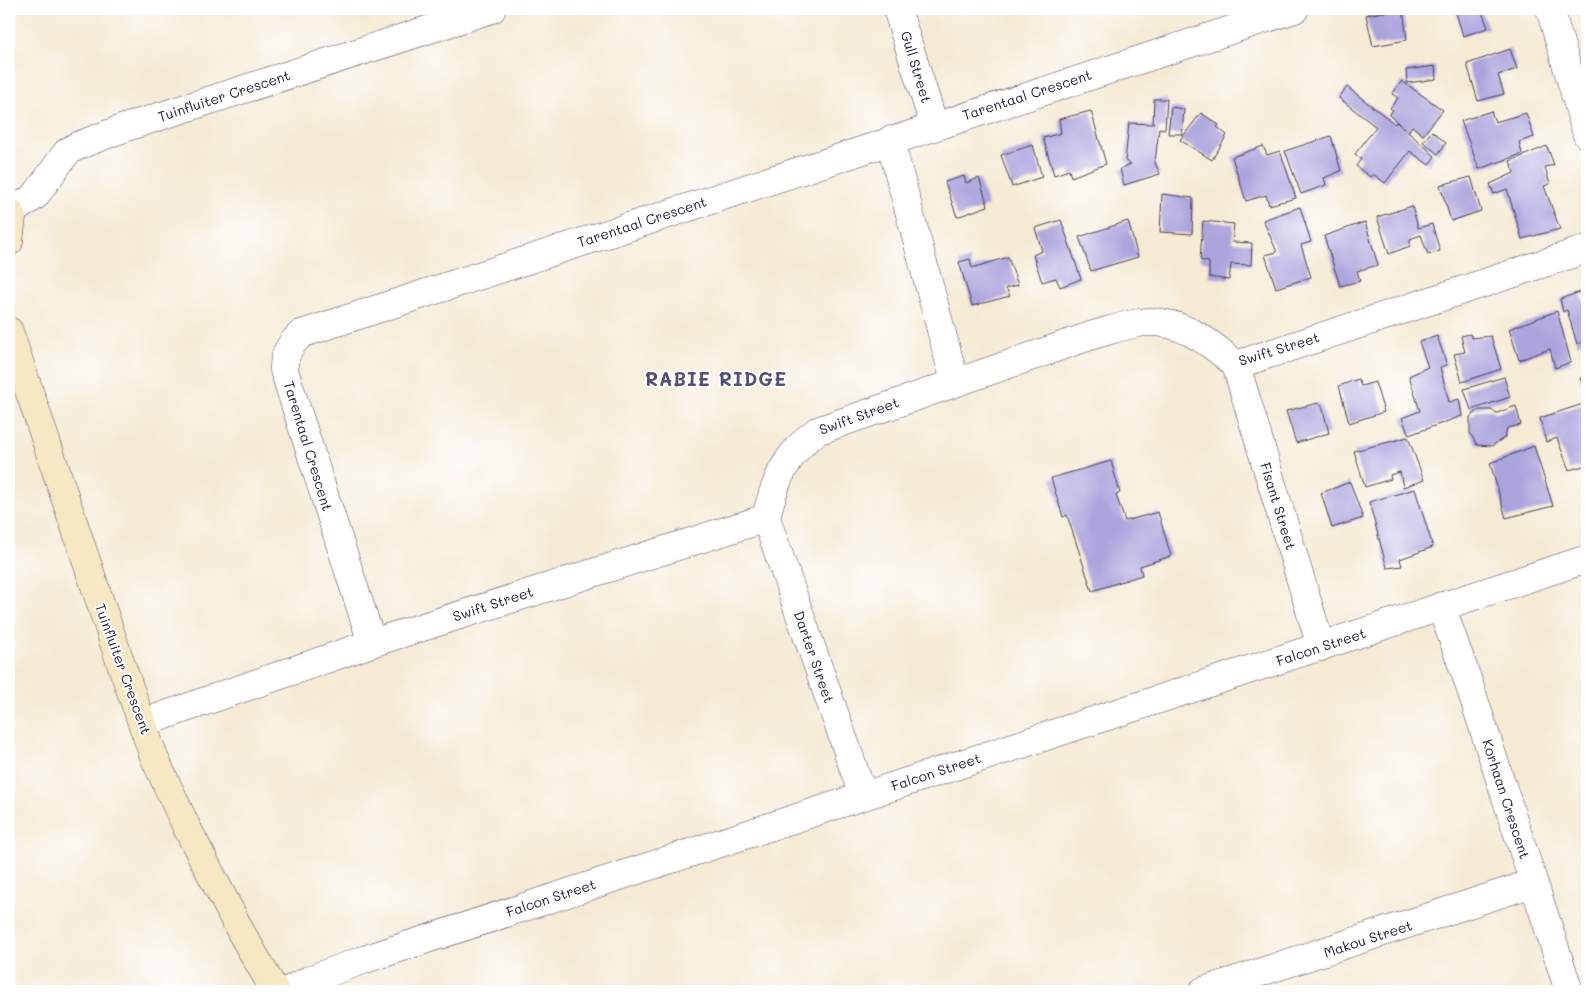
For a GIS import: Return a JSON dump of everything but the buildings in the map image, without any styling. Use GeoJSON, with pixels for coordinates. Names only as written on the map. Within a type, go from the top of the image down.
{"type":"FeatureCollection","features":[{"type":"Feature","properties":{"kind":"street","name":"Gull Street"},"geometry":{"type":"LineString","coordinates":[[898,9],[934,126]]}},
{"type":"Feature","properties":{"kind":"street","name":"Tarentaal Crescent"},"geometry":{"type":"LineString","coordinates":[[372,643],[284,370],[286,357],[294,341],[307,331],[1295,9]]}},
{"type":"Feature","properties":{"kind":"street"},"geometry":{"type":"LineString","coordinates":[[1550,9],[1587,135]]}},
{"type":"Feature","properties":{"kind":"street","name":"Tuinfluiter Crescent"},"geometry":{"type":"LineString","coordinates":[[9,242],[12,224],[9,212],[35,196],[59,160],[77,146],[124,128],[484,10]]}},
{"type":"Feature","properties":{"kind":"street"},"geometry":{"type":"LineString","coordinates":[[890,140],[955,382]]}},
{"type":"Feature","properties":{"kind":"street","name":"Swift Street"},"geometry":{"type":"LineString","coordinates":[[143,723],[372,643],[766,518],[772,492],[780,470],[805,440],[835,423],[1093,335],[1139,323],[1170,325],[1187,330],[1219,350],[1236,365],[1587,249]]}},
{"type":"Feature","properties":{"kind":"street","name":"Tuinfluiter Crescent"},"geometry":{"type":"LineString","coordinates":[[9,331],[118,658],[154,757],[186,826],[242,934],[275,991]]}},
{"type":"Feature","properties":{"kind":"street","name":"Fisant Street"},"geometry":{"type":"LineString","coordinates":[[1236,365],[1321,647]]}},
{"type":"Feature","properties":{"kind":"street","name":"Darter Street"},"geometry":{"type":"LineString","coordinates":[[766,518],[863,796]]}},
{"type":"Feature","properties":{"kind":"street","name":"Falcon Street"},"geometry":{"type":"LineString","coordinates":[[287,991],[362,960],[1587,559]]}},
{"type":"Feature","properties":{"kind":"street","name":"Korhaan Crescent"},"geometry":{"type":"LineString","coordinates":[[1441,606],[1468,681],[1569,991]]}},
{"type":"Feature","properties":{"kind":"street","name":"Makou Street"},"geometry":{"type":"LineString","coordinates":[[1203,991],[1277,980],[1533,883]]}},
{"type":"Feature","properties":{"kind":"district","name":"RABIE RIDGE"},"geometry":{"type":"Point","coordinates":[716,379]}}]}
